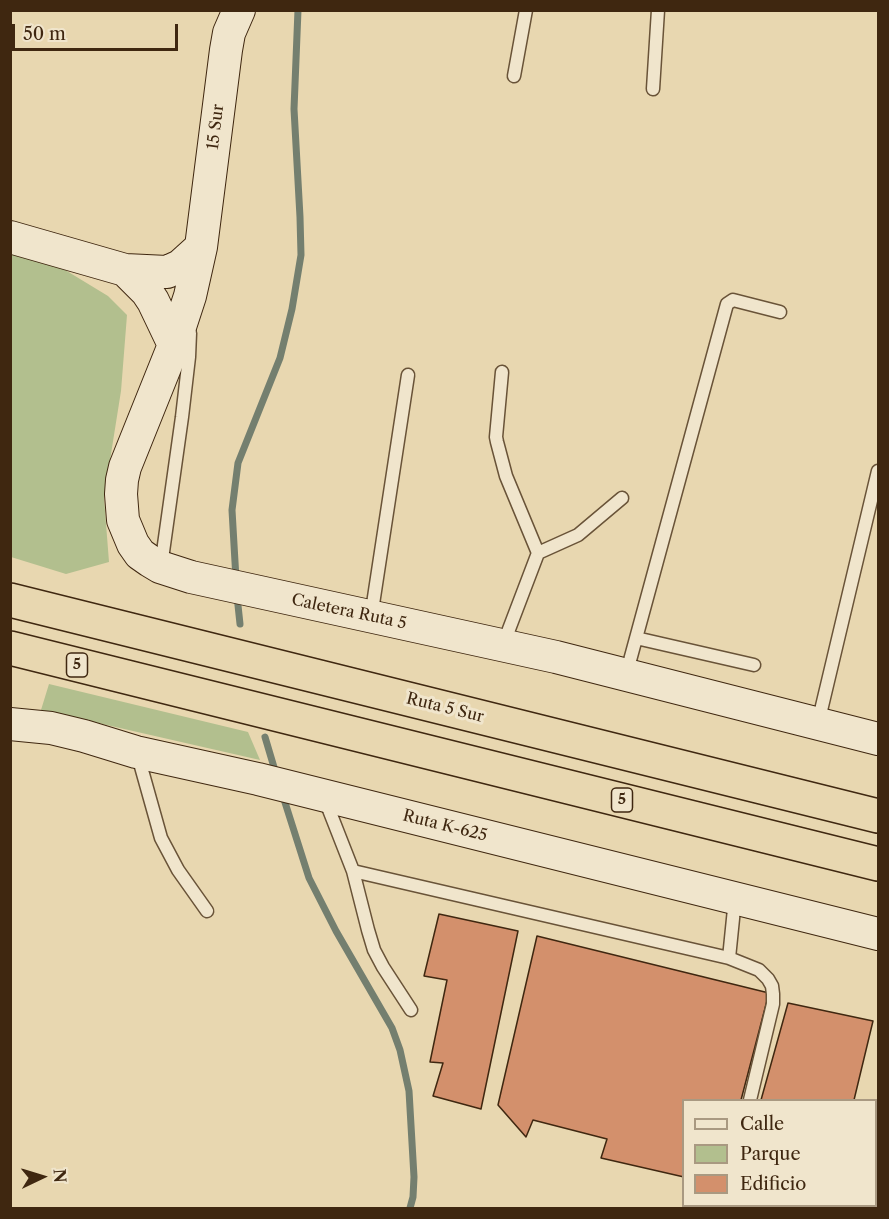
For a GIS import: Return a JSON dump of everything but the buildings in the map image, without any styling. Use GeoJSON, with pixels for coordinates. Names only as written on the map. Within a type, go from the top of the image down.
{"type":"FeatureCollection","features":[{"type":"Feature","properties":{"kind":"highway","name":"Ruta 5 Sur"},"geometry":{"type":"LineString","coordinates":[[10,600],[879,816]]}},
{"type":"Feature","properties":{"kind":"highway","name":"5"},"geometry":{"type":"LineString","coordinates":[[10,648],[879,864]]}},
{"type":"Feature","properties":{"kind":"main road","name":"15 Sur"},"geometry":{"type":"LineString","coordinates":[[201,247],[226,50],[229,33],[239,10]]}},
{"type":"Feature","properties":{"kind":"main road"},"geometry":{"type":"LineString","coordinates":[[10,237],[124,270],[167,272],[180,266],[201,247]]}},
{"type":"Feature","properties":{"kind":"main road","name":"Caletera Ruta 5"},"geometry":{"type":"LineString","coordinates":[[201,247],[190,296],[174,345],[125,467],[120,494],[123,520],[140,554],[160,567],[176,573],[503,645],[879,739]]}},
{"type":"Feature","properties":{"kind":"main road"},"geometry":{"type":"LineString","coordinates":[[124,270],[147,292],[174,345]]}},
{"type":"Feature","properties":{"kind":"main road","name":"Ruta K-625"},"geometry":{"type":"LineString","coordinates":[[10,724],[84,736],[136,752],[258,779],[879,934]]}},
{"type":"Feature","properties":{"kind":"lane"},"geometry":{"type":"LineString","coordinates":[[514,76],[526,10]]}},
{"type":"Feature","properties":{"kind":"lane"},"geometry":{"type":"LineString","coordinates":[[653,89],[657,10]]}},
{"type":"Feature","properties":{"kind":"lane"},"geometry":{"type":"LineString","coordinates":[[160,567],[189,357],[190,296]]}},
{"type":"Feature","properties":{"kind":"lane"},"geometry":{"type":"LineString","coordinates":[[626,675],[727,304],[733,300],[780,312]]}},
{"type":"Feature","properties":{"kind":"lane"},"geometry":{"type":"LineString","coordinates":[[502,372],[496,437],[506,476],[538,553],[503,645]]}},
{"type":"Feature","properties":{"kind":"lane"},"geometry":{"type":"LineString","coordinates":[[371,616],[408,375]]}},
{"type":"Feature","properties":{"kind":"lane"},"geometry":{"type":"LineString","coordinates":[[818,723],[879,471]]}},
{"type":"Feature","properties":{"kind":"lane"},"geometry":{"type":"LineString","coordinates":[[538,553],[578,535],[622,498]]}},
{"type":"Feature","properties":{"kind":"lane"},"geometry":{"type":"LineString","coordinates":[[636,638],[754,665]]}},
{"type":"Feature","properties":{"kind":"lane"},"geometry":{"type":"LineString","coordinates":[[136,752],[160,838],[178,870],[207,911]]}},
{"type":"Feature","properties":{"kind":"lane"},"geometry":{"type":"LineString","coordinates":[[311,792],[353,871],[374,950],[411,1010]]}},
{"type":"Feature","properties":{"kind":"lane"},"geometry":{"type":"LineString","coordinates":[[353,871],[729,958],[759,970],[772,986],[773,1004],[750,1099]]}},
{"type":"Feature","properties":{"kind":"lane"},"geometry":{"type":"LineString","coordinates":[[729,958],[735,898]]}},
{"type":"Feature","properties":{"kind":"green space"},"geometry":{"type":"Polygon","coordinates":[[[10,254],[52,262],[108,296],[127,315],[121,391],[104,498],[109,562],[66,574],[11,557],[10,254]]]}},
{"type":"Feature","properties":{"kind":"green space"},"geometry":{"type":"Polygon","coordinates":[[[49,684],[248,732],[260,760],[41,710],[49,684]]]}},
{"type":"Feature","properties":{"kind":"waterway"},"geometry":{"type":"LineString","coordinates":[[236,579],[232,510],[238,463],[280,358],[292,309],[301,255],[294,109],[298,10]]}},
{"type":"Feature","properties":{"kind":"waterway"},"geometry":{"type":"LineString","coordinates":[[237,596],[240,624]]}},
{"type":"Feature","properties":{"kind":"waterway"},"geometry":{"type":"LineString","coordinates":[[265,737],[276,774]]}},
{"type":"Feature","properties":{"kind":"waterway"},"geometry":{"type":"LineString","coordinates":[[282,793],[309,878],[336,931],[392,1028],[400,1050],[409,1091],[414,1177],[410,1208]]}}]}
